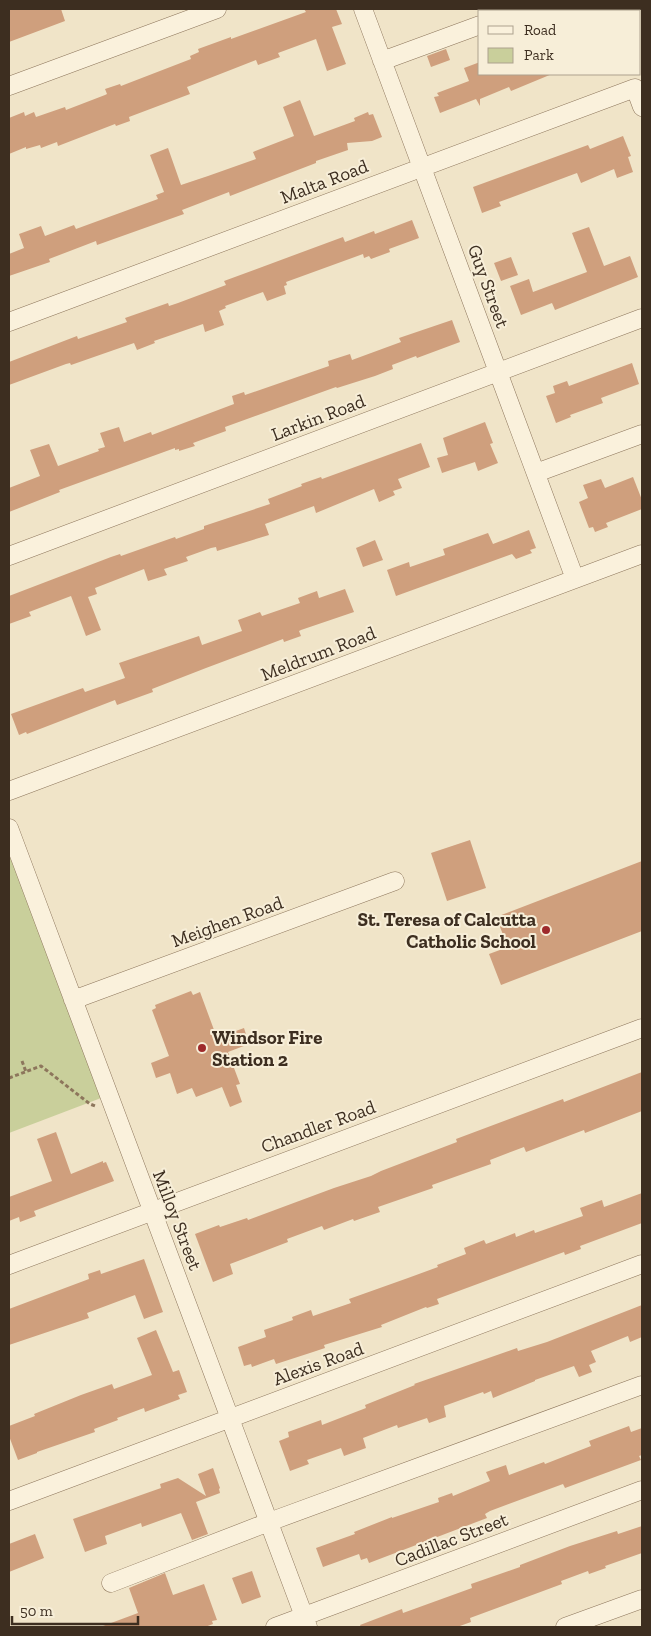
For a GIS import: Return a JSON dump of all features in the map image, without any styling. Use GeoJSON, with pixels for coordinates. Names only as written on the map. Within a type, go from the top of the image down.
{"type":"FeatureCollection","features":[{"type":"Feature","properties":{"kind":"street"},"geometry":{"type":"LineString","coordinates":[[9,86],[217,9]]}},
{"type":"Feature","properties":{"kind":"street","name":"Guy Street"},"geometry":{"type":"LineString","coordinates":[[363,9],[575,579]]}},
{"type":"Feature","properties":{"kind":"street"},"geometry":{"type":"LineString","coordinates":[[382,61],[478,26]]}},
{"type":"Feature","properties":{"kind":"street","name":"Malta Road"},"geometry":{"type":"LineString","coordinates":[[9,322],[635,88],[642,107]]}},
{"type":"Feature","properties":{"kind":"street","name":"Larkin Road"},"geometry":{"type":"LineString","coordinates":[[9,556],[642,318]]}},
{"type":"Feature","properties":{"kind":"street"},"geometry":{"type":"LineString","coordinates":[[536,473],[642,434]]}},
{"type":"Feature","properties":{"kind":"street","name":"Meldrum Road"},"geometry":{"type":"LineString","coordinates":[[9,791],[642,554]]}},
{"type":"Feature","properties":{"kind":"street","name":"Milloy Street"},"geometry":{"type":"LineString","coordinates":[[9,828],[306,1622]]}},
{"type":"Feature","properties":{"kind":"street","name":"Meighen Road"},"geometry":{"type":"LineString","coordinates":[[73,1000],[395,881]]}},
{"type":"Feature","properties":{"kind":"street","name":"Chandler Road"},"geometry":{"type":"LineString","coordinates":[[9,1265],[642,1028]]}},
{"type":"Feature","properties":{"kind":"street","name":"Alexis Road"},"geometry":{"type":"LineString","coordinates":[[9,1501],[642,1264]]}},
{"type":"Feature","properties":{"kind":"street"},"geometry":{"type":"LineString","coordinates":[[111,1583],[269,1522],[642,1385]]}},
{"type":"Feature","properties":{"kind":"street","name":"Cadillac Street"},"geometry":{"type":"LineString","coordinates":[[275,1627],[306,1622],[642,1490]]}},
{"type":"Feature","properties":{"kind":"street"},"geometry":{"type":"LineString","coordinates":[[565,1627],[642,1599]]}},
{"type":"Feature","properties":{"kind":"path"},"geometry":{"type":"LineString","coordinates":[[22,1061],[26,1072]]}},
{"type":"Feature","properties":{"kind":"path"},"geometry":{"type":"LineString","coordinates":[[9,1078],[41,1066],[90,1104],[101,1109]]}},
{"type":"Feature","properties":{"kind":"green space"},"geometry":{"type":"Polygon","coordinates":[[[9,851],[101,1098],[9,1133],[9,851]]]}},
{"type":"Feature","properties":{"kind":"building"},"geometry":{"type":"Polygon","coordinates":[[[9,9],[61,9],[65,21],[9,42],[9,9]]]}},
{"type":"Feature","properties":{"kind":"building"},"geometry":{"type":"Polygon","coordinates":[[[304,9],[336,9],[342,24],[332,27],[346,64],[327,71],[316,39],[278,53],[280,57],[258,65],[256,60],[187,87],[190,94],[129,117],[130,121],[116,126],[115,124],[58,146],[57,142],[41,148],[40,145],[26,149],[26,147],[9,154],[9,118],[24,112],[25,116],[34,112],[36,117],[65,107],[66,110],[107,94],[105,89],[120,84],[121,86],[191,59],[190,56],[199,52],[198,49],[306,12],[304,9]]]}},
{"type":"Feature","properties":{"kind":"building"},"geometry":{"type":"Polygon","coordinates":[[[446,49],[450,60],[431,67],[427,56],[446,49]]]}},
{"type":"Feature","properties":{"kind":"building"},"geometry":{"type":"Polygon","coordinates":[[[478,63],[478,75],[550,75],[511,91],[509,87],[480,99],[480,106],[476,99],[440,113],[434,97],[439,96],[437,93],[469,81],[464,68],[478,63]]]}},
{"type":"Feature","properties":{"kind":"building"},"geometry":{"type":"Polygon","coordinates":[[[300,100],[314,136],[355,121],[354,118],[368,112],[369,115],[373,114],[382,137],[372,141],[347,143],[348,150],[316,161],[316,163],[230,196],[229,192],[182,210],[184,214],[97,245],[96,241],[49,259],[50,262],[9,276],[9,254],[24,248],[19,234],[41,226],[45,236],[74,225],[76,229],[158,199],[156,195],[164,192],[150,155],[168,148],[181,185],[256,159],[253,152],[294,136],[283,107],[300,100]]]}},
{"type":"Feature","properties":{"kind":"building"},"geometry":{"type":"Polygon","coordinates":[[[623,136],[631,156],[628,157],[633,172],[617,178],[614,169],[581,183],[577,173],[499,202],[501,206],[482,213],[473,187],[588,145],[590,149],[623,136]]]}},
{"type":"Feature","properties":{"kind":"building"},"geometry":{"type":"Polygon","coordinates":[[[412,220],[419,238],[389,249],[390,252],[371,259],[369,256],[364,258],[363,254],[286,282],[287,285],[284,286],[286,294],[267,301],[263,292],[225,306],[226,308],[219,311],[224,325],[205,332],[203,324],[154,341],[155,343],[137,350],[134,343],[71,365],[70,363],[66,364],[9,385],[9,362],[77,336],[78,339],[127,322],[125,318],[168,303],[169,306],[178,303],[226,285],[224,281],[343,237],[345,242],[374,231],[375,234],[412,220]]]}},
{"type":"Feature","properties":{"kind":"building"},"geometry":{"type":"Polygon","coordinates":[[[589,227],[604,266],[630,256],[638,277],[555,310],[552,303],[521,315],[510,286],[529,279],[533,292],[587,272],[572,233],[589,227]]]}},
{"type":"Feature","properties":{"kind":"building"},"geometry":{"type":"Polygon","coordinates":[[[511,257],[518,275],[501,281],[494,263],[511,257]]]}},
{"type":"Feature","properties":{"kind":"building"},"geometry":{"type":"Polygon","coordinates":[[[452,320],[460,342],[392,365],[393,369],[375,376],[336,387],[225,427],[226,431],[193,443],[195,446],[179,451],[179,449],[175,450],[175,448],[59,490],[60,492],[9,512],[9,488],[40,476],[30,450],[49,444],[58,466],[105,447],[100,433],[119,427],[124,442],[151,432],[152,435],[234,404],[232,396],[244,392],[245,395],[329,366],[328,361],[350,354],[352,360],[401,342],[399,338],[452,320]]]}},
{"type":"Feature","properties":{"kind":"building"},"geometry":{"type":"Polygon","coordinates":[[[632,363],[639,384],[601,398],[603,403],[570,415],[571,417],[556,423],[546,396],[555,393],[553,386],[567,381],[569,386],[632,363]]]}},
{"type":"Feature","properties":{"kind":"building"},"geometry":{"type":"Polygon","coordinates":[[[485,422],[493,443],[490,444],[498,463],[478,471],[475,462],[442,473],[437,458],[448,455],[443,438],[485,422]]]}},
{"type":"Feature","properties":{"kind":"building"},"geometry":{"type":"Polygon","coordinates":[[[421,443],[430,467],[398,479],[402,488],[393,491],[395,495],[379,502],[374,489],[316,513],[314,506],[265,524],[269,535],[217,551],[216,547],[211,548],[186,557],[188,561],[164,569],[167,575],[148,581],[144,569],[95,588],[97,594],[88,597],[101,630],[86,636],[71,596],[29,612],[31,616],[9,624],[9,596],[111,557],[120,554],[121,556],[204,529],[204,526],[270,504],[268,499],[302,486],[301,484],[321,477],[322,479],[421,443]]]}},
{"type":"Feature","properties":{"kind":"building"},"geometry":{"type":"Polygon","coordinates":[[[633,477],[642,500],[642,509],[606,523],[608,527],[595,532],[593,527],[589,528],[579,502],[588,498],[583,485],[601,479],[605,488],[633,477]]]}},
{"type":"Feature","properties":{"kind":"building"},"geometry":{"type":"Polygon","coordinates":[[[529,530],[536,548],[530,550],[532,553],[516,559],[512,554],[396,596],[387,570],[409,562],[410,567],[445,555],[443,549],[488,533],[493,544],[529,530]]]}},
{"type":"Feature","properties":{"kind":"building"},"geometry":{"type":"Polygon","coordinates":[[[375,540],[383,560],[363,567],[356,548],[375,540]]]}},
{"type":"Feature","properties":{"kind":"building"},"geometry":{"type":"Polygon","coordinates":[[[345,589],[354,612],[301,630],[299,631],[301,636],[284,642],[283,639],[152,689],[153,692],[117,705],[115,700],[27,734],[26,732],[19,735],[11,714],[83,688],[85,692],[125,678],[119,663],[199,636],[202,645],[242,631],[238,620],[260,612],[262,616],[300,603],[298,598],[317,591],[319,598],[345,589]]]}},
{"type":"Feature","properties":{"kind":"building"},"geometry":{"type":"Polygon","coordinates":[[[470,840],[486,888],[447,901],[431,853],[470,840]]]}},
{"type":"Feature","properties":{"kind":"building"},"geometry":{"type":"Polygon","coordinates":[[[642,861],[642,931],[501,985],[489,954],[508,947],[496,917],[642,861]]]}},
{"type":"Feature","properties":{"kind":"building","name":"Windsor Fire Station 2"},"geometry":{"type":"Polygon","coordinates":[[[191,991],[193,995],[200,992],[217,1038],[244,1028],[249,1044],[228,1052],[240,1084],[236,1085],[242,1102],[230,1107],[222,1087],[196,1097],[192,1088],[177,1094],[170,1073],[156,1078],[151,1063],[169,1056],[152,1010],[156,1008],[155,1005],[191,991]]]}},
{"type":"Feature","properties":{"kind":"building"},"geometry":{"type":"Polygon","coordinates":[[[642,1072],[642,1111],[585,1133],[584,1130],[526,1152],[524,1147],[490,1160],[491,1164],[432,1185],[433,1188],[378,1207],[380,1212],[354,1221],[353,1219],[324,1230],[322,1226],[287,1239],[288,1242],[230,1264],[233,1274],[213,1282],[195,1234],[219,1225],[220,1227],[247,1218],[248,1220],[371,1176],[457,1142],[456,1139],[563,1099],[564,1102],[642,1072]]]}},
{"type":"Feature","properties":{"kind":"building"},"geometry":{"type":"Polygon","coordinates":[[[56,1132],[71,1174],[103,1161],[103,1163],[106,1162],[114,1181],[34,1211],[36,1216],[20,1222],[19,1217],[9,1221],[9,1197],[52,1181],[37,1139],[56,1132]]]}},
{"type":"Feature","properties":{"kind":"building"},"geometry":{"type":"Polygon","coordinates":[[[642,1193],[642,1223],[580,1246],[581,1249],[565,1255],[564,1252],[437,1299],[439,1304],[426,1307],[381,1325],[382,1327],[324,1345],[325,1348],[276,1364],[274,1359],[252,1367],[251,1364],[244,1366],[238,1347],[266,1337],[264,1330],[293,1320],[292,1317],[311,1310],[313,1316],[351,1303],[349,1299],[438,1267],[437,1265],[466,1254],[464,1248],[484,1240],[486,1244],[515,1233],[516,1237],[534,1230],[535,1233],[583,1216],[580,1208],[602,1200],[604,1207],[642,1193]]]}},
{"type":"Feature","properties":{"kind":"building"},"geometry":{"type":"Polygon","coordinates":[[[144,1259],[163,1312],[144,1319],[135,1295],[87,1313],[89,1318],[9,1345],[9,1309],[89,1279],[88,1274],[100,1270],[101,1274],[144,1259]]]}},
{"type":"Feature","properties":{"kind":"building"},"geometry":{"type":"Polygon","coordinates":[[[642,1305],[642,1337],[630,1342],[628,1336],[591,1351],[596,1362],[589,1365],[592,1372],[579,1377],[574,1366],[493,1398],[491,1391],[484,1394],[483,1392],[444,1406],[446,1417],[429,1423],[427,1418],[398,1428],[397,1425],[363,1438],[366,1448],[344,1456],[341,1448],[307,1460],[309,1464],[290,1471],[279,1441],[289,1437],[288,1432],[321,1420],[322,1425],[366,1408],[365,1405],[414,1384],[517,1348],[518,1351],[547,1342],[642,1305]]]}},
{"type":"Feature","properties":{"kind":"building"},"geometry":{"type":"Polygon","coordinates":[[[156,1330],[173,1372],[179,1370],[187,1392],[178,1395],[180,1399],[145,1412],[144,1408],[117,1418],[118,1420],[94,1429],[95,1432],[18,1460],[9,1436],[9,1426],[81,1395],[112,1384],[114,1389],[152,1375],[137,1338],[156,1330]]]}},
{"type":"Feature","properties":{"kind":"building"},"geometry":{"type":"Polygon","coordinates":[[[629,1426],[631,1432],[642,1428],[642,1455],[639,1456],[641,1460],[565,1488],[563,1484],[490,1511],[485,1514],[487,1518],[369,1563],[367,1558],[361,1560],[359,1554],[323,1567],[316,1548],[355,1534],[354,1532],[392,1517],[439,1502],[438,1498],[452,1493],[453,1496],[490,1481],[486,1472],[506,1465],[509,1475],[544,1462],[545,1464],[591,1446],[589,1441],[629,1426]]]}},
{"type":"Feature","properties":{"kind":"building"},"geometry":{"type":"Polygon","coordinates":[[[213,1468],[220,1493],[196,1502],[208,1534],[192,1540],[181,1513],[142,1527],[141,1523],[105,1536],[107,1544],[85,1552],[73,1519],[161,1488],[160,1484],[178,1478],[206,1496],[198,1474],[213,1468]]]}},
{"type":"Feature","properties":{"kind":"building"},"geometry":{"type":"Polygon","coordinates":[[[642,1526],[642,1553],[605,1566],[606,1568],[589,1574],[588,1571],[561,1581],[562,1584],[470,1618],[471,1622],[457,1627],[361,1627],[360,1625],[402,1609],[403,1613],[472,1588],[471,1584],[520,1567],[520,1565],[570,1546],[617,1531],[618,1534],[642,1526]]]}},
{"type":"Feature","properties":{"kind":"building"},"geometry":{"type":"Polygon","coordinates":[[[35,1534],[44,1558],[9,1572],[9,1544],[35,1534]]]}},
{"type":"Feature","properties":{"kind":"building"},"geometry":{"type":"Polygon","coordinates":[[[252,1571],[261,1597],[242,1604],[232,1578],[252,1571]]]}},
{"type":"Feature","properties":{"kind":"building"},"geometry":{"type":"Polygon","coordinates":[[[165,1573],[173,1595],[204,1584],[217,1620],[212,1621],[213,1624],[205,1627],[103,1626],[138,1613],[129,1588],[165,1573]]]}},
{"type":"Feature","properties":{"kind":"place","name":"St. Teresa of Calcutta Catholic School"},"geometry":{"type":"Point","coordinates":[546,930]}},
{"type":"Feature","properties":{"kind":"place","name":"Windsor Fire Station 2"},"geometry":{"type":"Point","coordinates":[202,1048]}}]}
